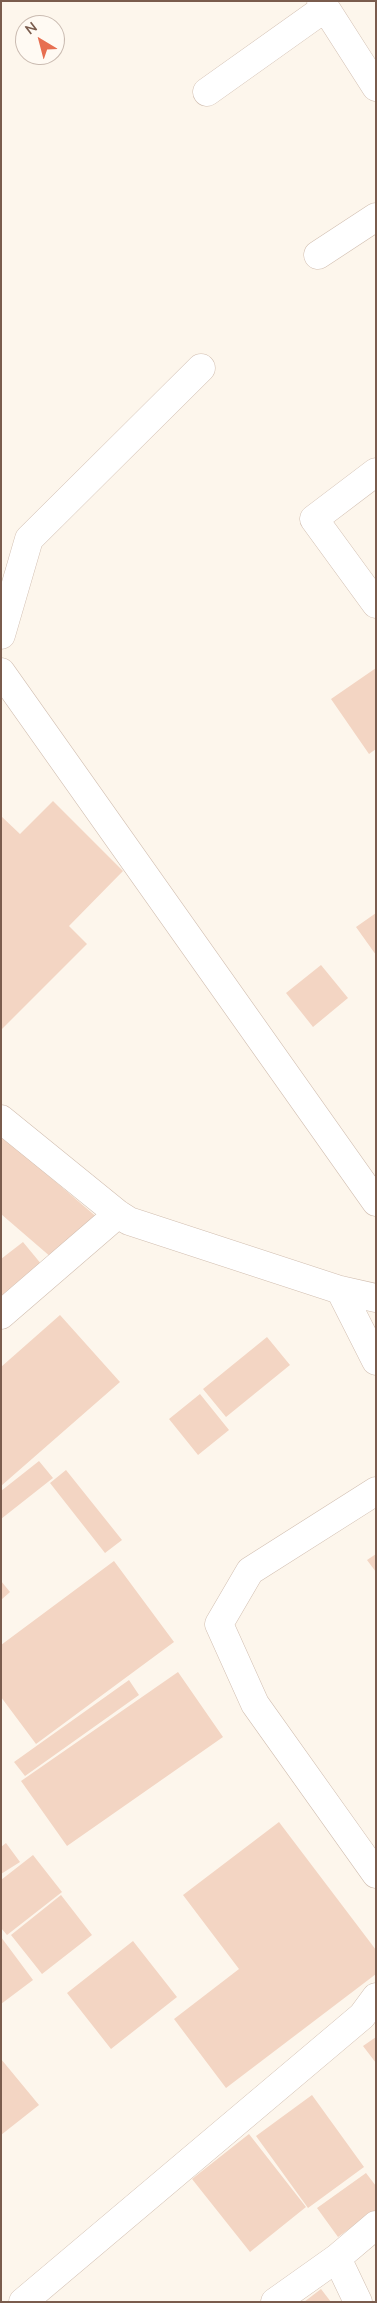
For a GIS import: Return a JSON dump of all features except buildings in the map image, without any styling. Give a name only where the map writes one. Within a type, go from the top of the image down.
[{"type":"street","points":[[207,92],[323,5],[376,87]]},
{"type":"street","points":[[318,255],[376,217]]},
{"type":"street","points":[[1,635],[28,539],[201,368]]},
{"type":"street","points":[[376,472],[314,519],[376,604]]},
{"type":"street","points":[[1,672],[376,1202]]},
{"type":"street","points":[[1,1119],[129,1221],[340,1290],[376,1298]]},
{"type":"street","points":[[1,1315],[118,1214]]},
{"type":"street","points":[[340,1290],[376,1361]]},
{"type":"street","points":[[376,1491],[250,1571],[219,1624],[255,1704],[376,1874]]},
{"type":"street","points":[[23,2302],[362,2016],[376,1997]]},
{"type":"street","points":[[275,2302],[337,2258],[376,2225]]},
{"type":"street","points":[[337,2258],[358,2302]]}]
